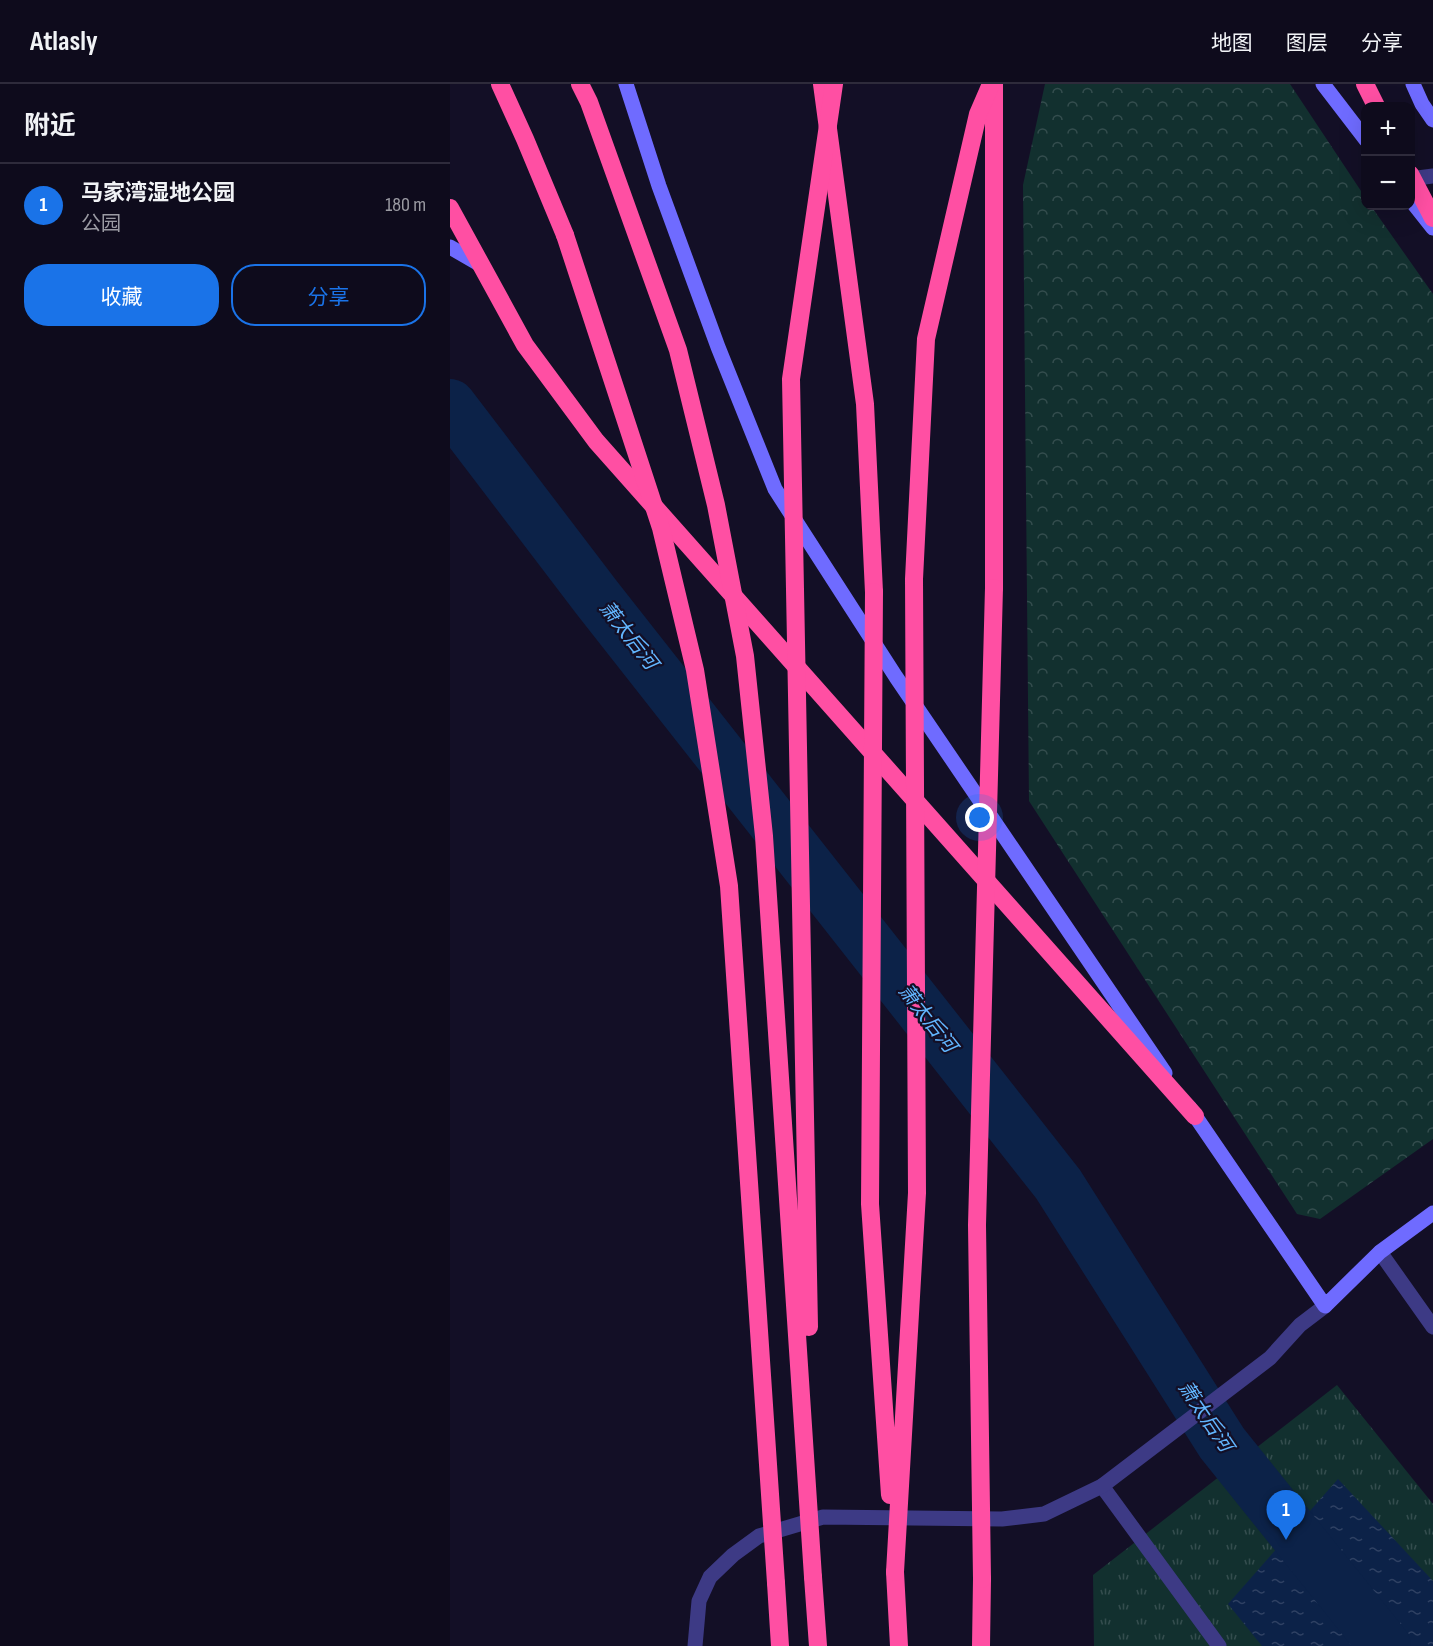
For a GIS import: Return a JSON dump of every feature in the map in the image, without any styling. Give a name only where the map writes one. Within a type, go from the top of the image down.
[{"type":"highway","points":[[500,84],[565,235],[661,528],[697,681],[729,886],[780,1646]]},
{"type":"highway","points":[[580,84],[589,102],[678,350],[716,505],[746,656],[764,848],[818,1646]]},
{"type":"highway","points":[[822,84],[867,427],[874,592],[870,1204],[898,1646]]},
{"type":"highway","points":[[813,1577],[791,379],[834,84]]},
{"type":"highway","points":[[895,1572],[917,1193],[914,579],[926,339],[978,114],[992,84]]},
{"type":"highway","points":[[981,1646],[977,1225],[994,588],[992,84]]},
{"type":"highway","points":[[1365,84],[1374,102]]},
{"type":"highway","points":[[1415,184],[1433,218]]},
{"type":"highway","points":[[450,208],[525,345],[596,441],[1195,1116]]},
{"type":"main road","points":[[626,84],[659,186],[714,336],[775,489],[896,677],[1325,1306],[1380,1252],[1433,1213]]},
{"type":"main road","points":[[1323,84],[1361,135]]},
{"type":"main road","points":[[1413,84],[1422,104],[1433,120]]},
{"type":"main road","points":[[1415,205],[1433,228]]},
{"type":"main road","points":[[450,247],[481,265]]},
{"type":"street","points":[[1415,177],[1433,176]]},
{"type":"street","points":[[1380,1252],[1433,1327]]},
{"type":"street","points":[[695,1646],[699,1601],[710,1576],[759,1536],[823,1517],[1002,1519],[1044,1514],[1102,1486],[1270,1358],[1300,1325],[1325,1306]]},
{"type":"street","points":[[1102,1486],[1219,1646]]},
{"type":"green space","points":[[1045,84],[1290,84],[1361,191],[1361,210],[1374,210],[1433,294],[1433,1139],[1320,1219],[1297,1214],[1029,801],[1023,185]]},
{"type":"green space","points":[[1337,1385],[1433,1504],[1433,1646],[1094,1646],[1093,1575]]},
{"type":"water","points":[[1338,1479],[1433,1581],[1433,1646],[1262,1646],[1228,1604]]},
{"type":"waterway","name":"萧太后河","points":[[450,405],[597,598],[1058,1184],[1222,1443],[1385,1646]]},
{"type":"place","name":"马家湾湿地公园","points":[[1286,1540]]}]
